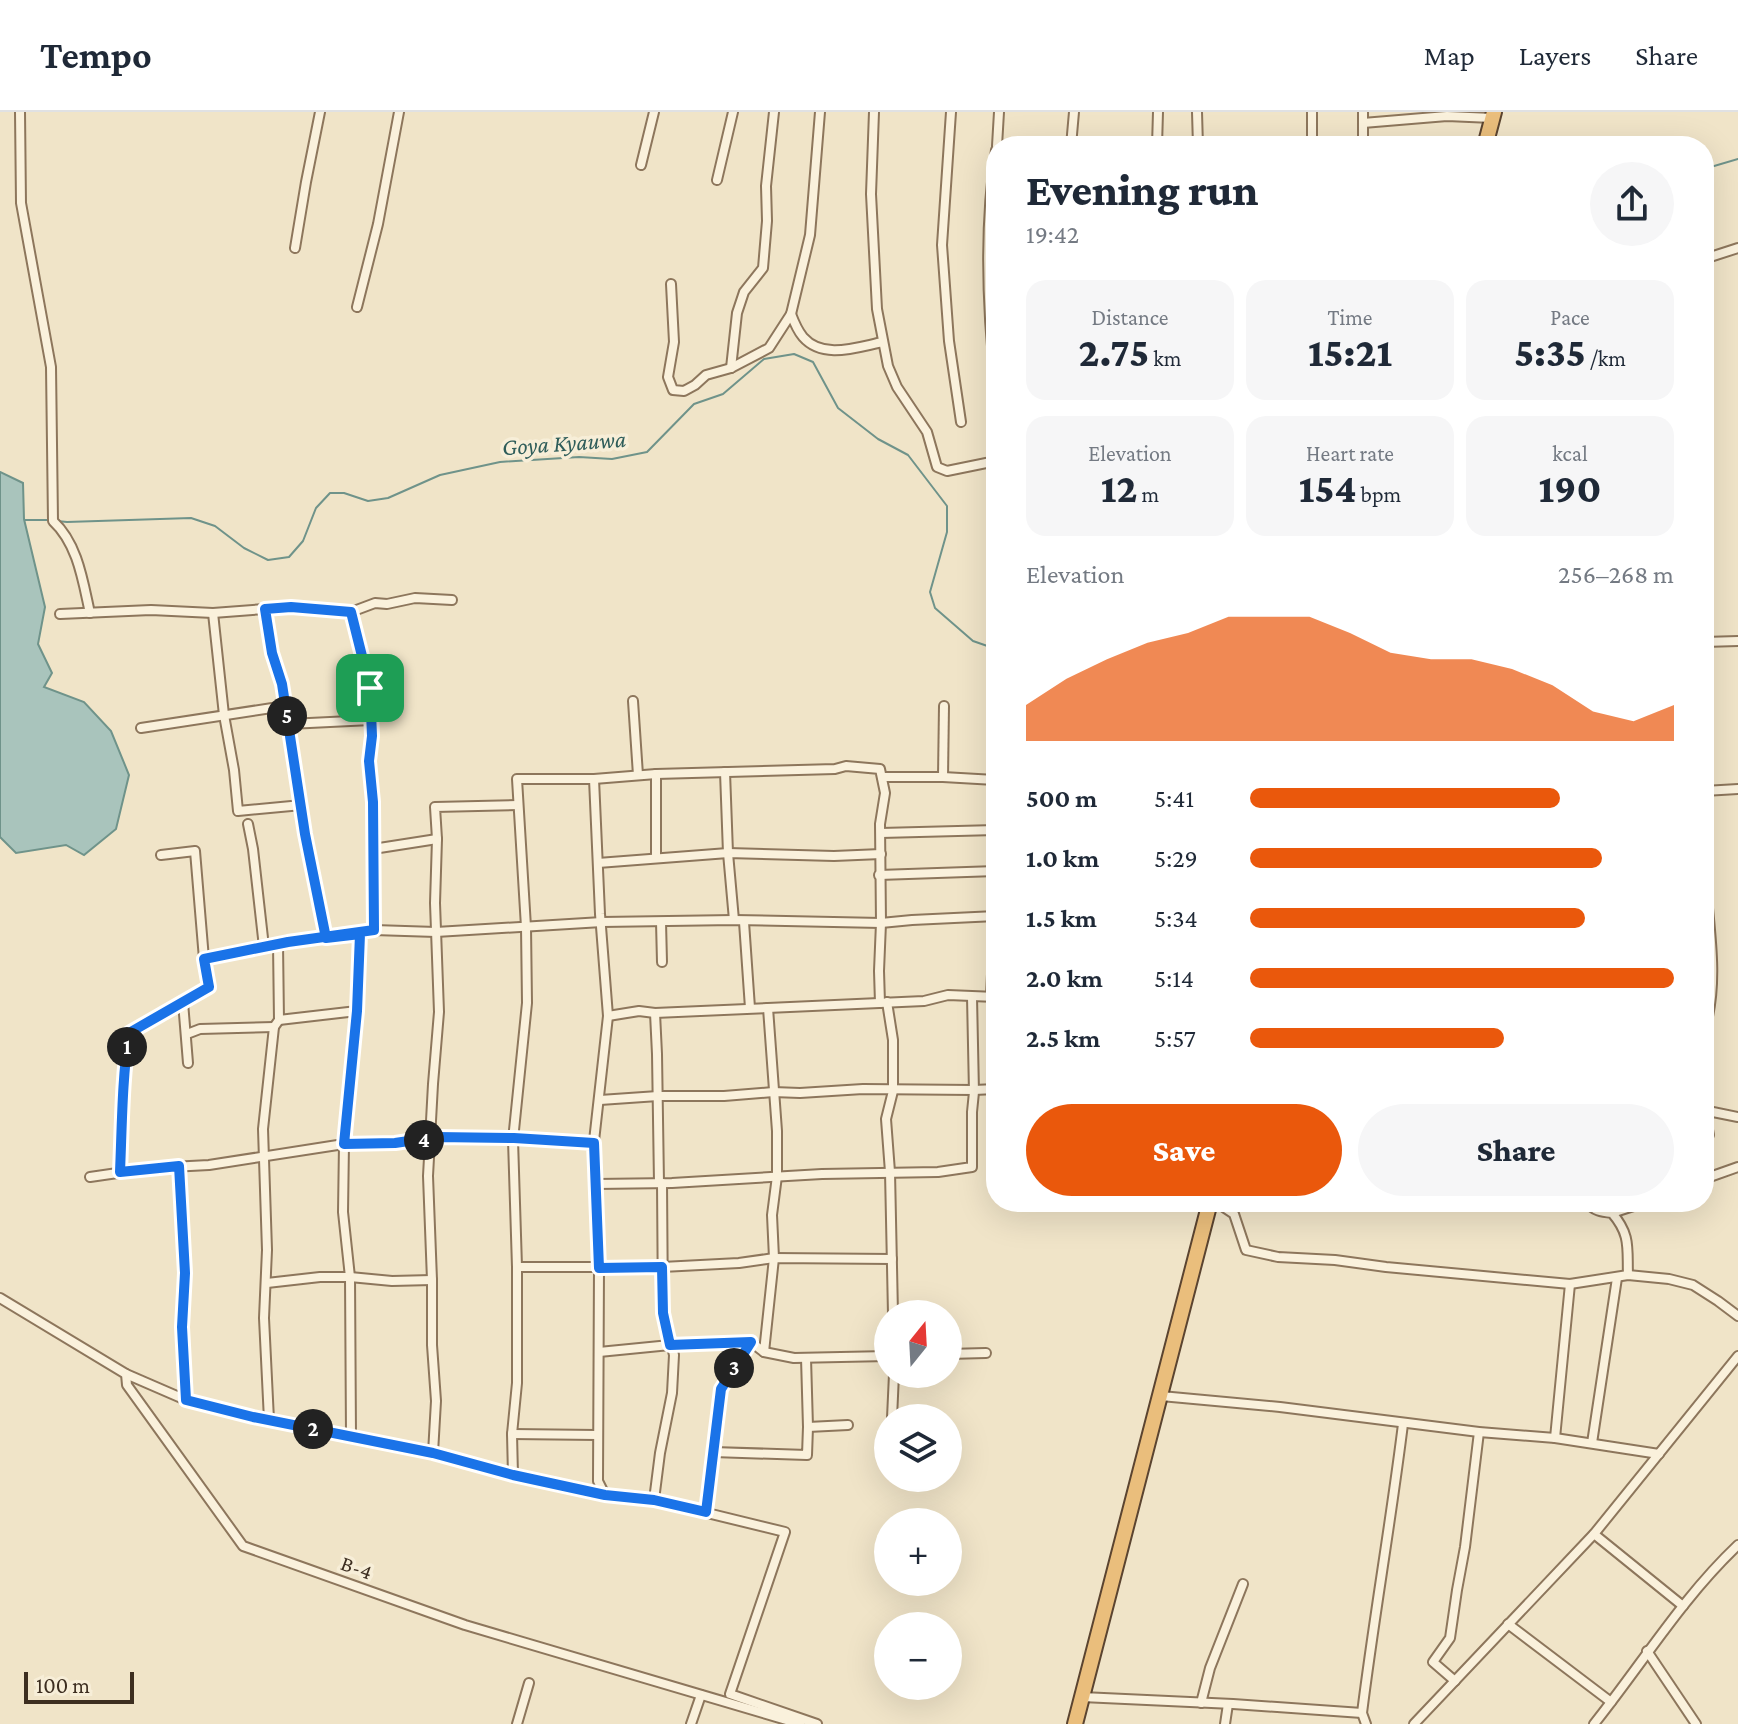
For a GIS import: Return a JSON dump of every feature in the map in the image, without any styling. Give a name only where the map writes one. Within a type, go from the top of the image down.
[{"type":"highway","points":[[1488,136],[1493,115]]},
{"type":"highway","points":[[1075,1724],[1210,1212]]},
{"type":"street","points":[[20,112],[21,203],[51,367],[53,521],[62,529],[73,550],[90,613]]},
{"type":"street","points":[[295,248],[320,112]]},
{"type":"street","points":[[357,307],[378,224],[399,112]]},
{"type":"street","points":[[641,165],[654,112]]},
{"type":"street","points":[[717,180],[733,112]]},
{"type":"street","points":[[731,368],[737,313],[744,292],[763,268],[766,186],[774,112]]},
{"type":"street","points":[[671,284],[674,342],[668,377],[673,390],[684,391],[706,375],[731,368],[769,348],[791,314],[810,235],[820,112]]},
{"type":"street","points":[[874,112],[871,194],[877,309],[888,366],[897,387],[927,432],[937,467],[947,471],[986,463]]},
{"type":"street","points":[[951,112],[942,245],[949,341],[961,422]]},
{"type":"street","points":[[997,136],[999,112]]},
{"type":"street","points":[[1072,136],[1074,112]]},
{"type":"street","points":[[1157,136],[1158,112]]},
{"type":"street","points":[[1197,112],[1198,136]]},
{"type":"street","points":[[1312,112],[1312,136]]},
{"type":"street","points":[[1363,112],[1363,136]]},
{"type":"street","points":[[1363,123],[1493,115]]},
{"type":"street","points":[[1714,256],[1738,248]]},
{"type":"street","points":[[791,314],[802,337],[817,348],[838,351],[883,342]]},
{"type":"street","points":[[60,614],[151,610],[213,613],[291,607],[351,612],[375,603],[387,604],[415,598],[452,600]]},
{"type":"street","points":[[265,609],[272,653],[282,684],[305,834],[326,938]]},
{"type":"street","points":[[351,612],[370,688],[374,930]]},
{"type":"street","points":[[213,613],[238,811],[302,805]]},
{"type":"street","points":[[1714,642],[1738,641]]},
{"type":"street","points":[[633,701],[638,775]]},
{"type":"street","points":[[141,728],[285,706]]},
{"type":"street","points":[[943,777],[944,706]]},
{"type":"street","points":[[289,724],[371,720]]},
{"type":"street","points":[[513,1475],[512,1434],[517,1383],[514,1138],[527,1003],[517,779],[594,779],[656,774],[835,769],[846,766],[880,769],[885,793],[879,875],[879,971],[893,1040],[893,1091],[886,1119],[893,1300]]},
{"type":"street","points":[[725,772],[728,853],[750,1008]]},
{"type":"street","points":[[656,774],[656,857]]},
{"type":"street","points":[[882,777],[986,779]]},
{"type":"street","points":[[594,779],[608,1016],[594,1143],[599,1268],[598,1481],[605,1495]]},
{"type":"street","points":[[1714,790],[1738,789]]},
{"type":"street","points":[[433,1453],[436,1401],[428,1176],[439,1012],[435,807],[518,805]]},
{"type":"street","points":[[248,824],[264,947]]},
{"type":"street","points":[[881,833],[986,830]]},
{"type":"street","points":[[373,849],[437,839]]},
{"type":"street","points":[[120,1172],[123,1072],[129,1033],[209,987],[195,851],[161,855]]},
{"type":"street","points":[[598,863],[728,853],[881,854]]},
{"type":"street","points":[[879,875],[986,871]]},
{"type":"street","points":[[326,938],[374,930],[436,932],[602,922],[881,923],[986,917]]},
{"type":"street","points":[[661,922],[662,962]]},
{"type":"street","points":[[204,959],[278,944],[360,934],[357,1011],[344,1144],[343,1212],[350,1277],[351,1436]]},
{"type":"street","points":[[269,1420],[264,1318],[267,1283],[263,1129],[277,1023],[278,944]]},
{"type":"street","points":[[608,1016],[639,1011],[655,1013],[924,1001],[948,995],[986,996]]},
{"type":"street","points":[[596,1184],[938,1172],[972,1167],[972,997]]},
{"type":"street","points":[[183,1002],[188,1063]]},
{"type":"street","points":[[764,1352],[774,1258],[772,1215],[777,1176],[777,1131],[768,1008]]},
{"type":"street","points":[[187,1034],[200,1029],[277,1023],[357,1011]]},
{"type":"street","points":[[654,1500],[672,1393],[674,1355],[663,1313],[655,1013]]},
{"type":"street","points":[[600,1100],[863,1089],[986,1089]]},
{"type":"street","points":[[1714,1112],[1738,1117]]},
{"type":"street","points":[[90,1177],[209,1165],[344,1144],[395,1143],[436,1137],[594,1143]]},
{"type":"street","points":[[179,1166],[185,1273],[182,1327],[186,1400]]},
{"type":"street","points":[[1714,1175],[1738,1167]]},
{"type":"street","points":[[1230,1212],[1234,1214],[1246,1250],[1570,1284],[1628,1275],[1669,1279],[1693,1285],[1738,1316]]},
{"type":"street","points":[[1601,1212],[1612,1213],[1626,1234],[1628,1275]]},
{"type":"street","points":[[517,1267],[662,1267],[774,1258],[892,1259]]},
{"type":"street","points":[[267,1283],[320,1277],[432,1280]]},
{"type":"street","points":[[1592,1443],[1617,1278]]},
{"type":"street","points":[[1555,1438],[1570,1284]]},
{"type":"street","points":[[0,1298],[126,1374],[186,1400],[433,1453],[605,1495],[654,1500],[785,1532],[730,1694],[817,1724]]},
{"type":"street","points":[[599,1352],[751,1342],[764,1352],[794,1358],[874,1356]]},
{"type":"street","points":[[706,1512],[721,1389],[751,1342]]},
{"type":"street","points":[[962,1354],[986,1353]]},
{"type":"street","points":[[1414,1724],[1594,1534],[1738,1356]]},
{"type":"street","points":[[713,1452],[807,1455],[806,1358]]},
{"type":"street","name":"B-4","points":[[126,1374],[127,1385],[243,1546],[465,1625],[701,1695],[774,1720],[800,1724]]},
{"type":"street","points":[[1161,1396],[1555,1438],[1659,1454]]},
{"type":"street","points":[[1366,1724],[1362,1713],[1403,1424]]},
{"type":"street","points":[[808,1427],[848,1425]]},
{"type":"street","points":[[1455,1681],[1433,1662],[1450,1638],[1479,1432]]},
{"type":"street","points":[[512,1434],[597,1435]]},
{"type":"street","points":[[1594,1534],[1683,1606]]},
{"type":"street","points":[[1594,1724],[1683,1606],[1713,1569],[1738,1545]]},
{"type":"street","points":[[1201,1703],[1210,1668],[1243,1584]]},
{"type":"street","points":[[1508,1624],[1611,1702]]},
{"type":"street","points":[[1647,1651],[1696,1724]]},
{"type":"street","points":[[517,1724],[529,1683]]},
{"type":"street","points":[[691,1724],[701,1695]]},
{"type":"street","points":[[1082,1697],[1362,1713]]},
{"type":"street","points":[[1225,1724],[1228,1704]]},
{"type":"water","points":[[0,472],[23,483],[24,519],[45,607],[38,644],[52,673],[44,687],[84,702],[111,731],[129,775],[116,829],[84,855],[66,845],[16,853],[0,837]]},
{"type":"waterway","name":"Goya Kyauwa","points":[[1714,166],[1738,159]]},
{"type":"waterway","name":"Goya Kyauwa","points":[[57,521],[191,518],[215,526],[244,548],[268,560],[289,557],[303,541],[316,508],[330,493],[344,493],[368,501],[388,498],[440,475],[500,462],[579,457],[612,459],[647,452],[694,404],[723,394],[764,359],[794,354],[813,362],[838,408],[878,439],[908,455],[947,506],[947,532],[930,592],[935,608],[973,641],[986,646]]},
{"type":"waterway","name":"Goya Kyauwa","points":[[25,520],[50,520]]},
{"type":"route","points":[[370,688],[351,612],[291,607],[265,609],[272,653],[282,684],[305,834],[326,938],[360,934],[357,1011],[344,1144],[395,1143],[436,1137],[594,1143],[599,1268],[662,1267],[663,1313],[670,1345],[751,1342],[721,1389],[706,1512],[654,1500],[605,1495],[433,1453],[253,1417],[186,1400],[182,1327],[185,1273],[179,1166],[120,1172],[123,1072],[129,1033],[209,987],[204,959],[288,942],[326,938],[374,930],[370,688]]}]
